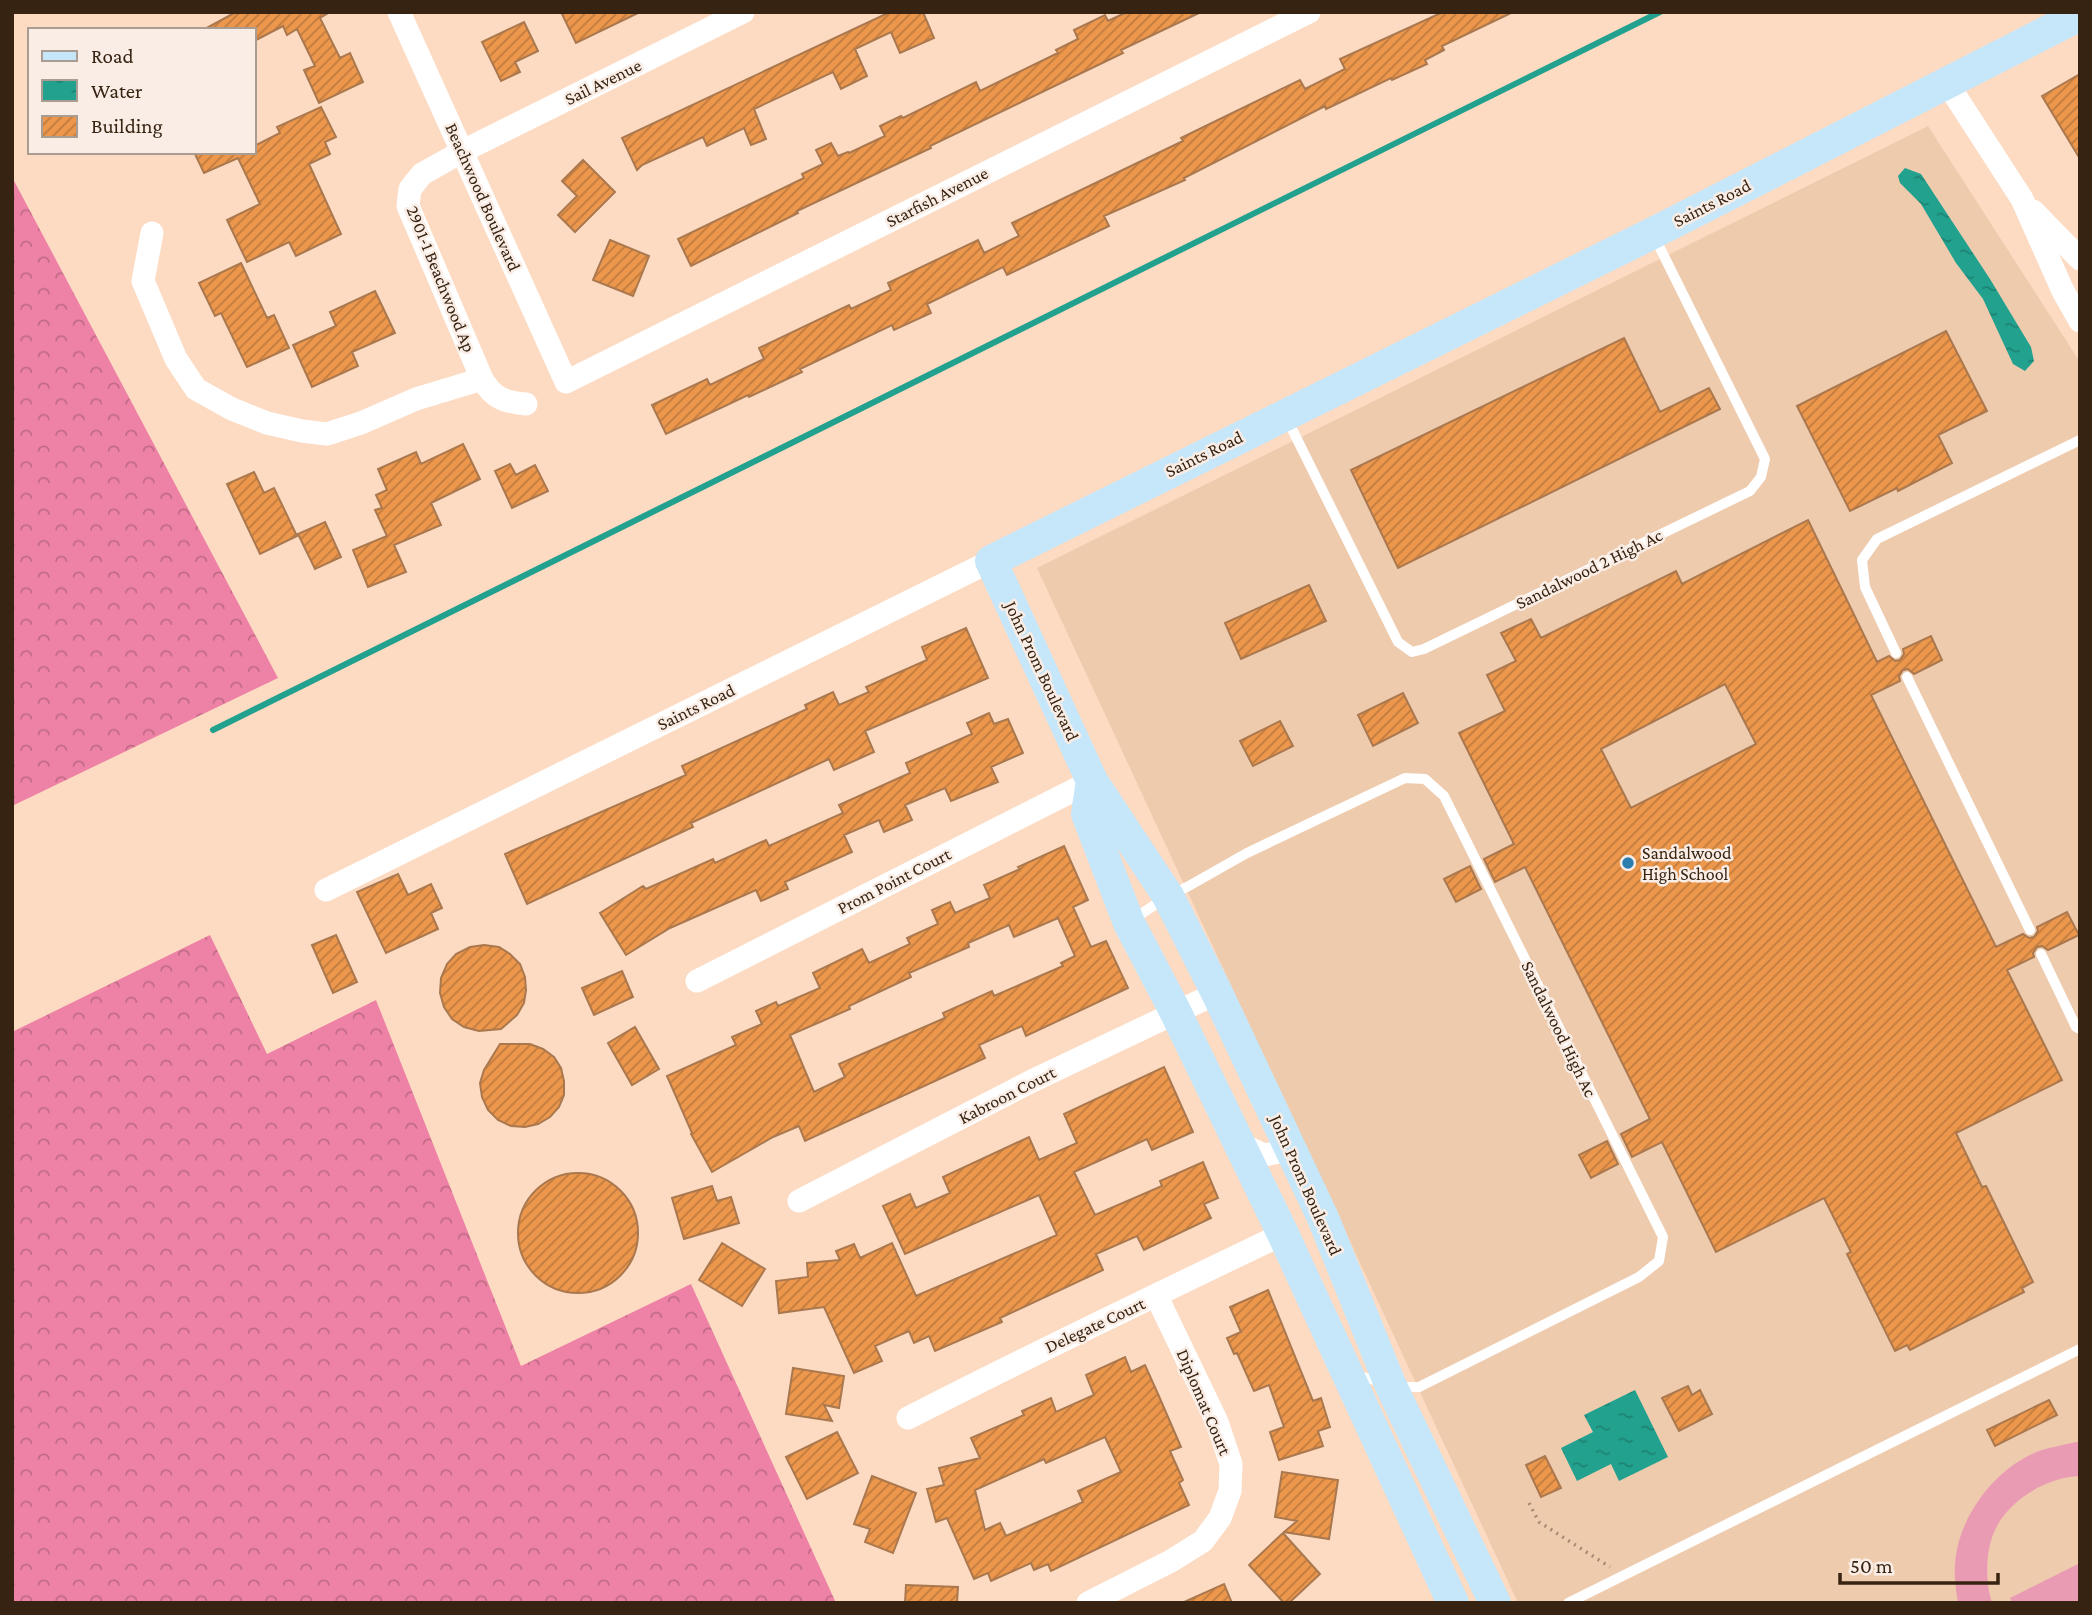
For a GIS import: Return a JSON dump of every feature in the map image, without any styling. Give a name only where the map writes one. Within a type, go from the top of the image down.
[{"type":"street","name":"Beachwood Boulevard","points":[[398,12],[566,382]]},
{"type":"street","name":"Sail Avenue","points":[[463,151],[743,12]]},
{"type":"street","name":"Starfish Avenue","points":[[566,382],[1309,12]]},
{"type":"street","name":"Saints Road","points":[[326,890],[1653,233],[2080,15]]},
{"type":"street","points":[[1947,83],[2022,199],[2063,291],[2080,321]]},
{"type":"street","name":"2901-1 Beachwood Ap","points":[[463,151],[422,174],[410,188],[408,206],[482,379],[491,394],[512,403],[526,404]]},
{"type":"street","points":[[2022,199],[2080,259]]},
{"type":"street","points":[[152,233],[143,281],[176,359],[196,389],[232,409],[267,423],[327,434],[361,424],[416,399],[482,379]]},
{"type":"street","name":"John Prom Boulevard","points":[[991,561],[1092,781],[1168,896],[1217,993],[1323,1218],[1390,1384],[1494,1603]]},
{"type":"street","points":[[1092,781],[1087,814],[1129,923],[1283,1234],[1453,1603]]},
{"type":"street","name":"Prom Point Court","points":[[697,981],[1092,781]]},
{"type":"street","name":"Kabroon Court","points":[[799,1201],[1032,1081],[1217,993]]},
{"type":"street","points":[[1238,1143],[1264,1155],[1291,1150]]},
{"type":"street","name":"Delegate Court","points":[[908,1418],[1023,1359],[1157,1297],[1283,1234]]},
{"type":"street","name":"Diplomat Court","points":[[1088,1603],[1171,1561],[1203,1541],[1220,1518],[1230,1491],[1231,1464],[1217,1422],[1157,1297]]},
{"type":"lane","name":"Sandalwood 2 High Ac","points":[[1285,414],[1398,642],[1412,652],[1424,649],[1750,491],[1761,477],[1765,459],[1653,233]]},
{"type":"lane","points":[[1896,653],[1865,587],[1863,560],[1877,539],[2080,440]]},
{"type":"lane","points":[[1907,677],[2030,930]]},
{"type":"lane","name":"Sandalwood High Ac","points":[[1129,923],[1168,896],[1247,853],[1405,778],[1425,779],[1444,796],[1663,1237],[1659,1261],[1639,1277],[1419,1387],[1401,1387],[1359,1376],[1339,1355]]},
{"type":"lane","points":[[2040,954],[2076,1027],[2080,1029]]},
{"type":"lane","points":[[1568,1603],[2080,1349]]},
{"type":"path","points":[[1529,1503],[1539,1522],[1624,1576]]},
{"type":"shaded area","name":"Sandalwood High School","points":[[1928,126],[2080,362],[2080,1603],[1518,1603],[1037,568]]},
{"type":"shaded area","points":[[2080,1442],[2080,1476],[2055,1480],[2031,1492],[2002,1517],[1996,1528],[1987,1565],[1992,1603],[1958,1603],[1955,1564],[1958,1546],[1971,1512],[1982,1496],[2008,1469],[2023,1459],[2039,1451]]},
{"type":"shaded area","points":[[2080,1563],[2080,1603],[2012,1603],[2010,1598]]},
{"type":"green space","points":[[12,177],[278,678],[12,806]]},
{"type":"green space","points":[[210,935],[267,1054],[376,1000],[521,1366],[691,1284],[836,1603],[12,1603],[12,1032]]},
{"type":"water","points":[[1905,168],[1921,174],[2031,347],[2034,361],[2025,371],[2013,364],[1983,299],[1956,263],[1921,204],[1900,183],[1898,176]]},
{"type":"water","points":[[1635,1390],[1668,1457],[1619,1481],[1611,1464],[1577,1481],[1561,1448],[1593,1432],[1584,1415]]},
{"type":"building","points":[[236,12],[330,12],[320,18],[340,58],[350,53],[363,82],[319,103],[304,70],[315,66],[297,29],[287,35],[283,26],[256,40],[256,28],[207,28]]},
{"type":"building","points":[[561,12],[640,12],[576,43]]},
{"type":"building","points":[[890,12],[923,12],[934,38],[900,53],[891,32],[855,49],[867,76],[841,89],[833,72],[754,109],[766,139],[751,145],[744,128],[707,146],[703,137],[642,165],[637,170],[622,138]]},
{"type":"building","points":[[1127,12],[1201,12],[691,266],[678,239],[804,178],[802,174],[823,164],[816,150],[831,143],[838,156],[849,153],[885,136],[880,126],[901,116],[903,118],[976,82],[980,91],[1058,53],[1056,50],[1078,39],[1074,30],[1105,15],[1108,21]]},
{"type":"building","points":[[1443,12],[1513,12],[1442,46],[1444,50],[1425,60],[1427,64],[1326,109],[1325,106],[1184,178],[1185,180],[1104,216],[1109,226],[1007,275],[1003,267],[927,304],[931,313],[894,330],[892,325],[800,369],[802,372],[666,434],[652,405],[707,379],[710,385],[764,359],[759,348],[849,305],[851,309],[891,290],[888,283],[978,240],[984,253],[1019,236],[1012,223],[1183,141],[1181,138],[1300,80],[1305,89],[1345,69],[1340,59]]},
{"type":"building","points":[[524,22],[538,51],[515,62],[520,72],[501,81],[482,42]]},
{"type":"building","points":[[2080,74],[2080,159],[2042,96]]},
{"type":"building","points":[[321,107],[336,137],[325,142],[330,154],[309,164],[341,234],[296,256],[289,242],[247,262],[227,220],[260,204],[238,158],[204,173],[195,154],[256,154],[256,145],[280,133],[277,127]]},
{"type":"building","points":[[583,160],[615,192],[575,232],[558,215],[577,196],[562,181]]},
{"type":"building","points":[[610,240],[649,256],[633,296],[593,280]]},
{"type":"building","points":[[241,263],[267,318],[274,315],[289,348],[247,367],[221,313],[215,316],[199,283]]},
{"type":"building","points":[[375,291],[395,333],[352,352],[358,366],[312,387],[293,345],[336,326],[330,312]]},
{"type":"building","points":[[1946,331],[1987,411],[1938,435],[1952,463],[1898,491],[1897,488],[1850,511],[1797,406]]},
{"type":"building","points":[[1624,338],[1660,412],[1709,388],[1720,409],[1398,568],[1351,470]]},
{"type":"building","points":[[463,444],[480,479],[431,503],[441,525],[394,545],[406,572],[368,587],[353,550],[387,536],[375,510],[382,508],[376,495],[387,490],[378,469],[416,452],[421,464]]},
{"type":"building","points":[[510,464],[516,475],[535,465],[548,491],[512,508],[495,471]]},
{"type":"building","points":[[254,472],[264,493],[274,488],[297,536],[260,554],[227,484]]},
{"type":"building","points":[[1808,520],[1877,662],[1889,656],[1895,661],[1900,660],[1904,654],[1903,649],[1931,636],[1942,660],[1914,674],[1908,669],[1903,670],[1899,676],[1900,681],[1871,695],[1996,947],[2023,934],[2029,938],[2034,937],[2038,931],[2037,927],[2067,912],[2079,935],[2048,950],[2042,946],[2037,947],[2033,953],[2034,957],[2007,970],[2062,1080],[1956,1133],[1982,1187],[1986,1186],[2033,1282],[2022,1288],[2024,1292],[1910,1350],[1907,1345],[1895,1351],[1847,1254],[1851,1252],[1824,1198],[1716,1252],[1662,1142],[1632,1157],[1621,1134],[1650,1119],[1525,867],[1495,882],[1484,859],[1514,844],[1459,733],[1505,711],[1487,675],[1516,661],[1501,633],[1531,619],[1541,638],[1676,571],[1682,584]],"holes":[[[1725,684],[1756,744],[1631,808],[1601,749]]]},
{"type":"building","points":[[325,522],[341,557],[315,569],[298,534]]},
{"type":"building","points":[[1309,585],[1326,621],[1241,659],[1225,623]]},
{"type":"building","points":[[966,628],[988,678],[865,731],[874,752],[834,770],[829,759],[691,823],[693,827],[527,904],[505,854],[686,775],[682,766],[807,709],[805,705],[833,692],[839,705],[869,692],[866,687],[927,660],[922,647]]},
{"type":"building","points":[[1403,693],[1418,723],[1373,746],[1358,715]]},
{"type":"building","points":[[989,713],[994,724],[1008,719],[1023,753],[991,767],[998,782],[951,801],[945,788],[905,805],[912,820],[884,832],[879,820],[844,835],[852,852],[785,882],[788,889],[761,901],[756,890],[670,928],[626,955],[600,913],[643,886],[646,889],[713,859],[715,863],[766,840],[769,846],[843,813],[839,805],[910,773],[906,763],[972,734],[967,723]]},
{"type":"building","points":[[1280,721],[1293,746],[1253,766],[1240,741]]},
{"type":"building","points":[[1064,846],[1088,900],[1073,907],[1091,947],[1106,941],[1128,988],[1026,1036],[1022,1026],[979,1045],[985,1058],[805,1141],[799,1126],[773,1137],[712,1172],[691,1134],[667,1076],[736,1045],[732,1037],[762,1024],[756,1011],[776,1002],[778,1006],[820,988],[813,973],[862,949],[869,963],[910,944],[907,938],[938,924],[932,910],[950,902],[955,913],[990,898],[984,885],[1020,869],[1018,867]],"holes":[[[1058,918],[1075,956],[1061,963],[1063,966],[994,996],[992,991],[943,1013],[945,1018],[839,1064],[845,1077],[814,1092],[790,1035],[850,1009],[849,1006],[911,977],[909,973],[969,947],[968,943],[1009,925],[1014,937]]]},
{"type":"building","points":[[1470,866],[1481,889],[1456,902],[1444,879]]},
{"type":"building","points":[[398,874],[408,895],[431,884],[442,908],[431,913],[438,929],[386,953],[357,892]]},
{"type":"building","points":[[336,935],[357,982],[333,993],[312,945]]},
{"type":"building","points":[[470,947],[499,947],[520,964],[526,990],[524,1003],[517,1015],[501,1029],[479,1031],[464,1027],[452,1019],[444,1007],[440,993],[441,978],[447,964],[456,954]]},
{"type":"building","points":[[622,971],[633,997],[594,1015],[582,988]]},
{"type":"building","points":[[635,1027],[659,1069],[632,1085],[608,1043]]},
{"type":"building","points":[[500,1044],[530,1044],[543,1049],[554,1057],[561,1068],[564,1095],[559,1107],[550,1117],[538,1124],[511,1126],[498,1120],[488,1110],[480,1083],[484,1070]]},
{"type":"building","points":[[1164,1067],[1193,1132],[1152,1150],[1147,1139],[1074,1172],[1095,1215],[1162,1186],[1160,1181],[1203,1162],[1218,1198],[1204,1204],[1211,1218],[1144,1250],[1137,1236],[1096,1254],[1103,1270],[1000,1318],[1002,1322],[935,1351],[929,1336],[914,1343],[909,1331],[875,1346],[882,1361],[854,1373],[824,1307],[779,1313],[776,1281],[808,1277],[807,1263],[840,1260],[836,1251],[854,1244],[860,1258],[892,1243],[916,1296],[1057,1235],[1039,1195],[905,1254],[883,1206],[910,1194],[916,1208],[950,1193],[943,1177],[1029,1137],[1039,1160],[1077,1143],[1064,1114]]},
{"type":"building","points":[[1607,1141],[1618,1164],[1591,1178],[1579,1155]]},
{"type":"building","points":[[578,1173],[601,1177],[621,1190],[634,1210],[638,1233],[634,1256],[621,1276],[601,1289],[578,1293],[555,1289],[535,1276],[522,1256],[518,1233],[522,1210],[535,1190],[555,1177]]},
{"type":"building","points":[[712,1186],[717,1201],[731,1197],[739,1223],[684,1239],[672,1198]]},
{"type":"building","points":[[722,1243],[765,1269],[742,1306],[699,1280]]},
{"type":"building","points":[[1268,1290],[1313,1401],[1321,1398],[1330,1427],[1318,1431],[1323,1446],[1279,1460],[1270,1432],[1284,1427],[1269,1385],[1254,1391],[1237,1353],[1234,1354],[1227,1338],[1241,1332],[1230,1307]]},
{"type":"building","points":[[1125,1357],[1131,1372],[1145,1365],[1181,1447],[1170,1451],[1183,1480],[1179,1483],[1189,1505],[1051,1571],[1048,1564],[1034,1570],[1031,1563],[991,1581],[988,1573],[974,1579],[947,1518],[936,1522],[927,1489],[944,1485],[939,1468],[980,1458],[971,1438],[1024,1415],[1022,1411],[1051,1398],[1056,1412],[1094,1395],[1086,1375]],"holes":[[[1105,1437],[1121,1472],[1078,1491],[1083,1502],[1006,1536],[1000,1523],[985,1530],[975,1490],[1044,1459],[1046,1463]]]},
{"type":"building","points":[[793,1368],[844,1376],[839,1408],[824,1405],[832,1421],[786,1414]]},
{"type":"building","points":[[1688,1386],[1692,1395],[1700,1390],[1712,1414],[1679,1431],[1662,1398]]},
{"type":"building","points":[[2049,1400],[2057,1415],[1995,1446],[1987,1430]]},
{"type":"building","points":[[837,1432],[858,1473],[807,1499],[786,1457]]},
{"type":"building","points":[[1545,1456],[1561,1488],[1541,1497],[1526,1465]]},
{"type":"building","points":[[1282,1472],[1338,1480],[1329,1539],[1284,1532],[1297,1521],[1275,1517]]},
{"type":"building","points":[[872,1476],[916,1493],[893,1553],[865,1542],[870,1529],[854,1524]]},
{"type":"building","points":[[1283,1533],[1320,1574],[1289,1603],[1284,1603],[1249,1565]]},
{"type":"building","points":[[1224,1584],[1232,1603],[1182,1603]]},
{"type":"building","points":[[906,1585],[958,1587],[957,1603],[905,1603]]},
{"type":"waterway","points":[[213,730],[1660,12]]},
{"type":"place","name":"Sandalwood High School","points":[[1628,863]]}]
